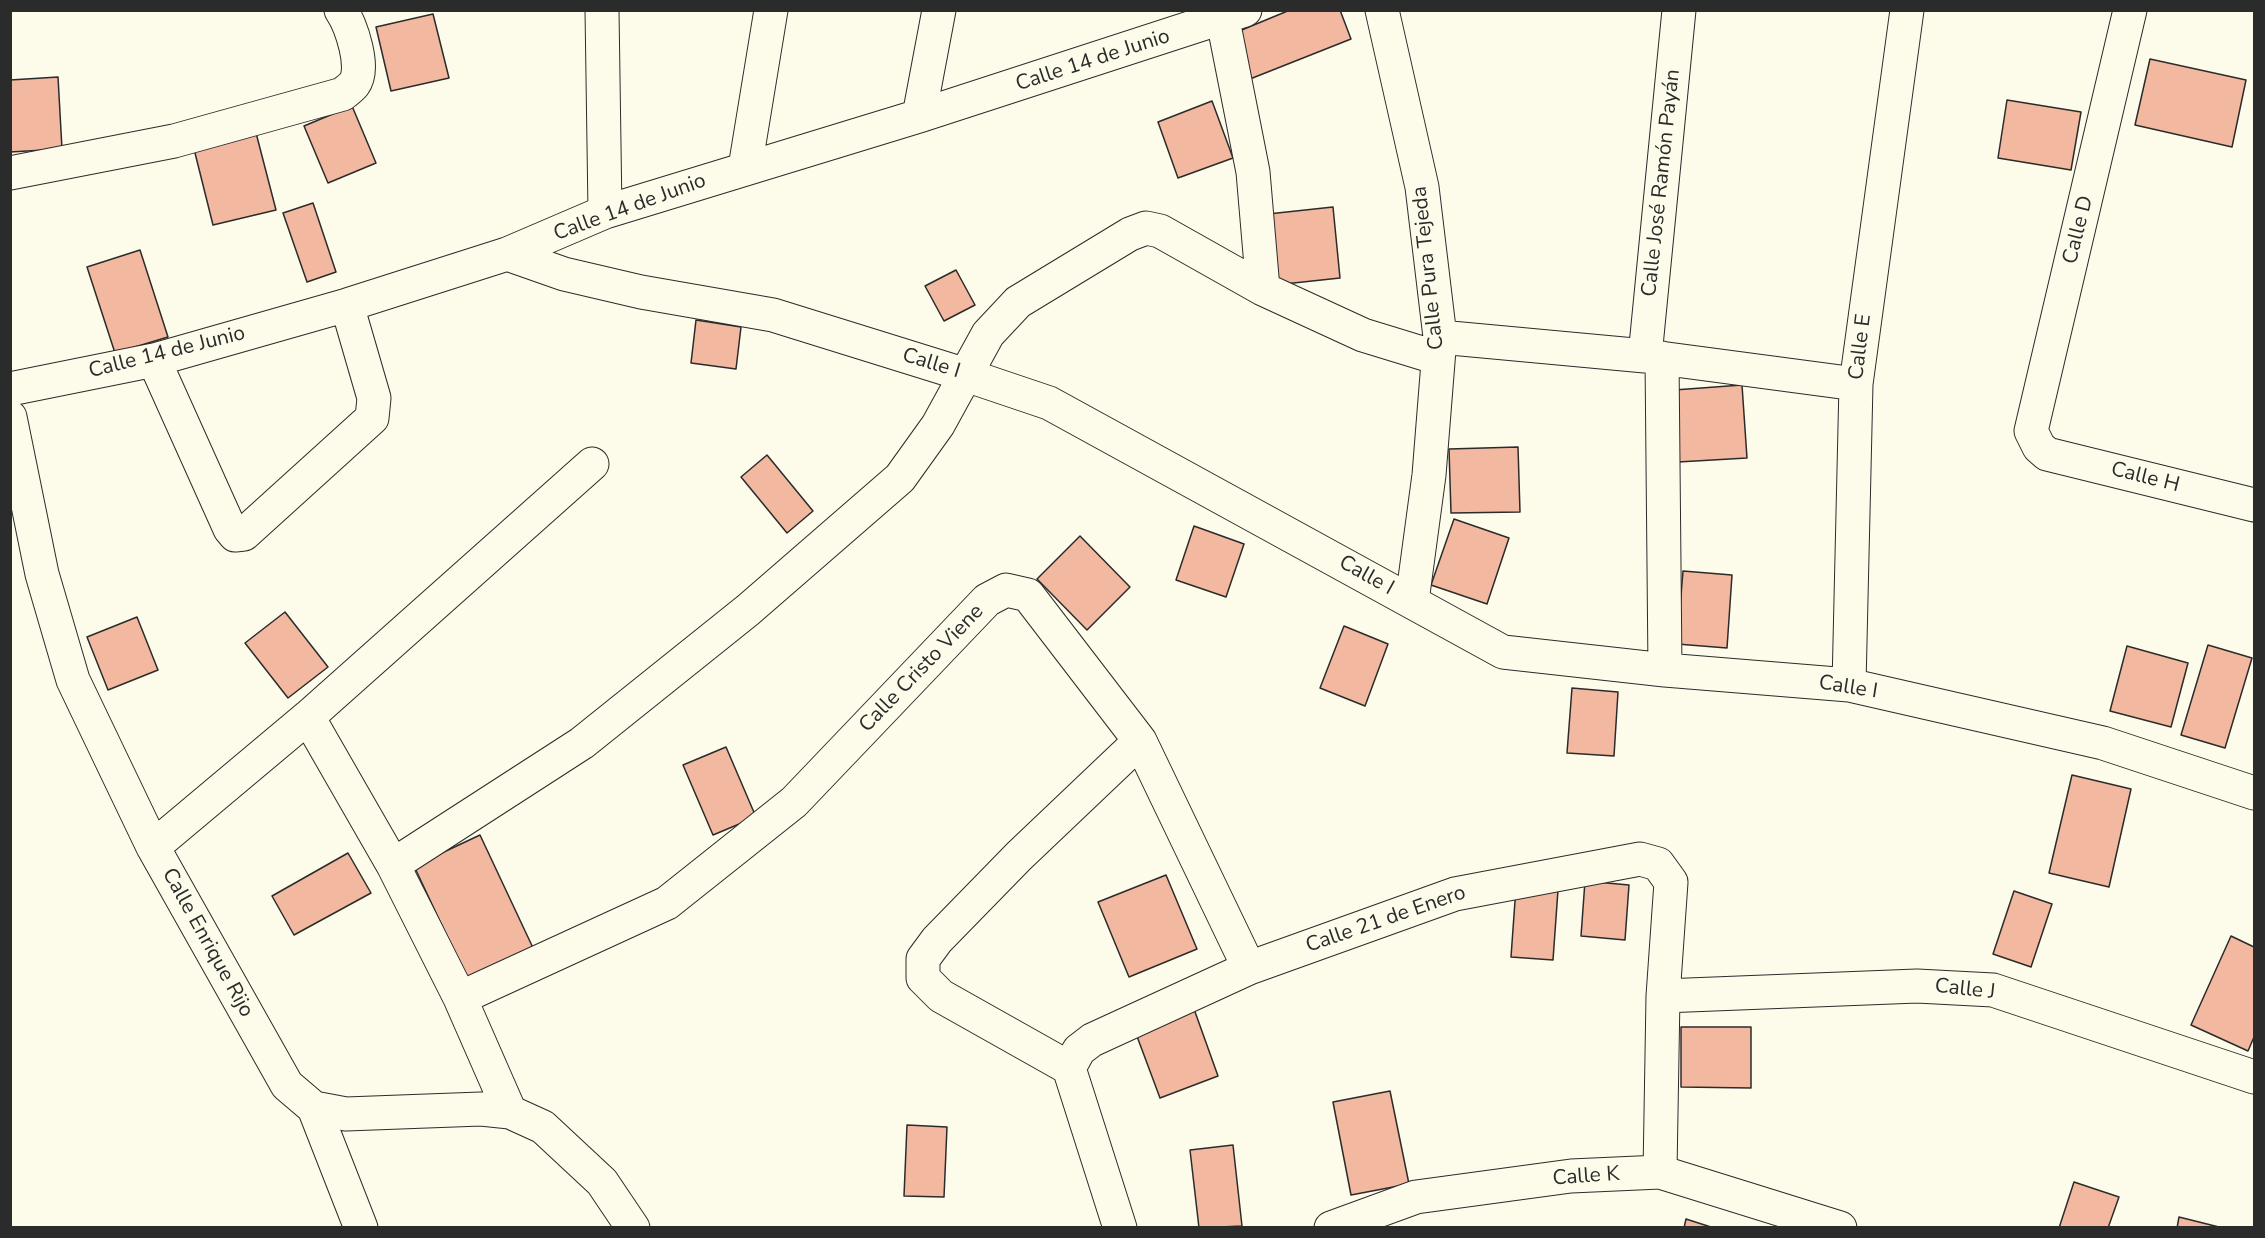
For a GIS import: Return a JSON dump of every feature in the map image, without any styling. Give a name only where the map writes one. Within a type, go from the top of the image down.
[{"type":"street","points":[[10,173],[174,141],[343,94],[355,83],[359,68],[354,40],[340,10]]},
{"type":"street","points":[[602,10],[605,212]]},
{"type":"street","points":[[745,168],[771,10]]},
{"type":"street","points":[[920,116],[939,10]]},
{"type":"street","name":"Calle Pura Tejeda","points":[[1382,10],[1422,187],[1439,347],[1429,475],[1412,601]]},
{"type":"street","name":"Calle José Ramón Payán","points":[[1665,670],[1653,357],[1679,10]]},
{"type":"street","name":"Calle E","points":[[1849,685],[1856,384],[1907,10]]},
{"type":"street","name":"Calle D","points":[[2039,447],[2031,431],[2130,10]]},
{"type":"street","points":[[1230,13],[1253,172],[1263,289]]},
{"type":"street","name":"Calle 14 de Junio","points":[[10,389],[154,360],[347,305],[507,254],[605,212],[920,116],[1230,13]]},
{"type":"street","points":[[393,865],[582,743],[748,610],[900,478],[938,425],[988,334],[1018,302],[1131,234],[1146,228],[1160,231],[1263,289],[1363,335],[1439,347],[1653,357],[1856,384]]},
{"type":"street","name":"Calle I","points":[[507,254],[564,274],[641,292],[773,315],[1049,403],[1503,652],[1665,670],[1849,685],[2103,743],[2254,793]]},
{"type":"street","points":[[154,360],[230,529],[236,535],[244,534],[372,418],[375,398],[347,305]]},
{"type":"street","name":"Calle Enrique Rijo","points":[[10,417],[42,574],[73,680],[153,847],[287,1085],[314,1108],[346,1114],[481,1110],[510,1112],[543,1127],[602,1182],[633,1227]]},
{"type":"street","name":"Calle H","points":[[2039,447],[2047,454],[2254,505]]},
{"type":"street","points":[[153,847],[308,717],[592,464]]},
{"type":"street","name":"Calle Cristo Viene","points":[[460,998],[667,903],[794,802],[987,600],[1006,590],[1028,595],[1140,741],[1250,968]]},
{"type":"street","points":[[308,717],[393,865],[460,998],[510,1112]]},
{"type":"street","points":[[1120,1227],[1069,1068],[941,996],[923,978],[923,959],[937,940],[1019,856],[1140,741]]},
{"type":"street","name":"Calle 21 de Enero","points":[[1069,1068],[1079,1050],[1092,1040],[1250,968],[1455,894],[1611,863],[1640,860],[1658,864],[1671,882],[1663,996],[1660,1172]]},
{"type":"street","name":"Calle J","points":[[1663,996],[1917,986],[1993,990],[2254,1077]]},
{"type":"street","points":[[314,1108],[361,1227]]},
{"type":"street","name":"Calle K","points":[[1331,1227],[1416,1197],[1572,1176],[1660,1172],[1840,1227]]},
{"type":"building","points":[[1290,10],[1340,10],[1351,39],[1250,79],[1232,34]]},
{"type":"building","points":[[433,14],[449,78],[391,91],[376,27]]},
{"type":"building","points":[[2150,59],[2246,80],[2232,147],[2135,125]]},
{"type":"building","points":[[58,77],[62,149],[10,152],[10,80]]},
{"type":"building","points":[[2007,100],[2081,112],[2071,170],[1998,158]]},
{"type":"building","points":[[1212,101],[1233,158],[1178,178],[1158,122]]},
{"type":"building","points":[[352,106],[376,163],[328,183],[304,126]]},
{"type":"building","points":[[255,129],[276,210],[213,225],[193,145]]},
{"type":"building","points":[[313,203],[336,272],[307,282],[283,213]]},
{"type":"building","points":[[1333,207],[1340,278],[1275,285],[1268,214]]},
{"type":"building","points":[[140,250],[168,337],[115,353],[87,267]]},
{"type":"building","points":[[956,270],[975,305],[944,321],[925,286]]},
{"type":"building","points":[[696,320],[741,327],[736,369],[691,363]]},
{"type":"building","points":[[1742,385],[1747,458],[1678,462],[1674,390]]},
{"type":"building","points":[[1518,447],[1520,512],[1451,513],[1449,449]]},
{"type":"building","points":[[767,455],[813,511],[787,533],[741,477]]},
{"type":"building","points":[[1454,519],[1509,538],[1487,604],[1431,585]]},
{"type":"building","points":[[1194,526],[1244,544],[1226,597],[1176,580]]},
{"type":"building","points":[[1080,536],[1130,587],[1087,630],[1037,579]]},
{"type":"building","points":[[1683,571],[1732,575],[1727,648],[1677,644]]},
{"type":"building","points":[[285,612],[328,667],[288,698],[245,643]]},
{"type":"building","points":[[137,617],[158,670],[108,690],[87,637]]},
{"type":"building","points":[[1344,626],[1388,644],[1365,706],[1320,688]]},
{"type":"building","points":[[2208,645],[2252,658],[2225,748],[2181,735]]},
{"type":"building","points":[[2127,646],[2188,663],[2171,727],[2110,711]]},
{"type":"building","points":[[1572,688],[1618,692],[1614,756],[1567,753]]},
{"type":"building","points":[[726,747],[756,817],[713,835],[683,765]]},
{"type":"building","points":[[2072,775],[2131,789],[2109,887],[2049,873]]},
{"type":"building","points":[[480,835],[534,950],[468,981],[414,866]]},
{"type":"building","points":[[348,853],[371,893],[294,935],[272,896]]},
{"type":"building","points":[[1166,875],[1197,949],[1129,977],[1098,902]]},
{"type":"building","points":[[1585,881],[1629,885],[1625,940],[1581,936]]},
{"type":"building","points":[[1516,887],[1558,890],[1553,960],[1511,957]]},
{"type":"building","points":[[2014,891],[2052,904],[2031,967],[1993,954]]},
{"type":"building","points":[[2231,936],[2254,947],[2254,1037],[2248,1051],[2191,1025]]},
{"type":"building","points":[[1194,1009],[1218,1076],[1160,1098],[1135,1031]]},
{"type":"building","points":[[1681,1027],[1751,1027],[1751,1088],[1681,1087]]},
{"type":"building","points":[[1390,1091],[1409,1184],[1351,1195],[1333,1102]]},
{"type":"building","points":[[907,1125],[947,1127],[944,1197],[904,1196]]},
{"type":"building","points":[[1233,1145],[1242,1226],[1199,1228],[1190,1150]]},
{"type":"building","points":[[2074,1182],[2119,1197],[2108,1228],[2059,1228]]},
{"type":"building","points":[[2179,1217],[2223,1228],[2177,1228]]},
{"type":"building","points":[[1686,1219],[1714,1228],[1684,1228]]}]
